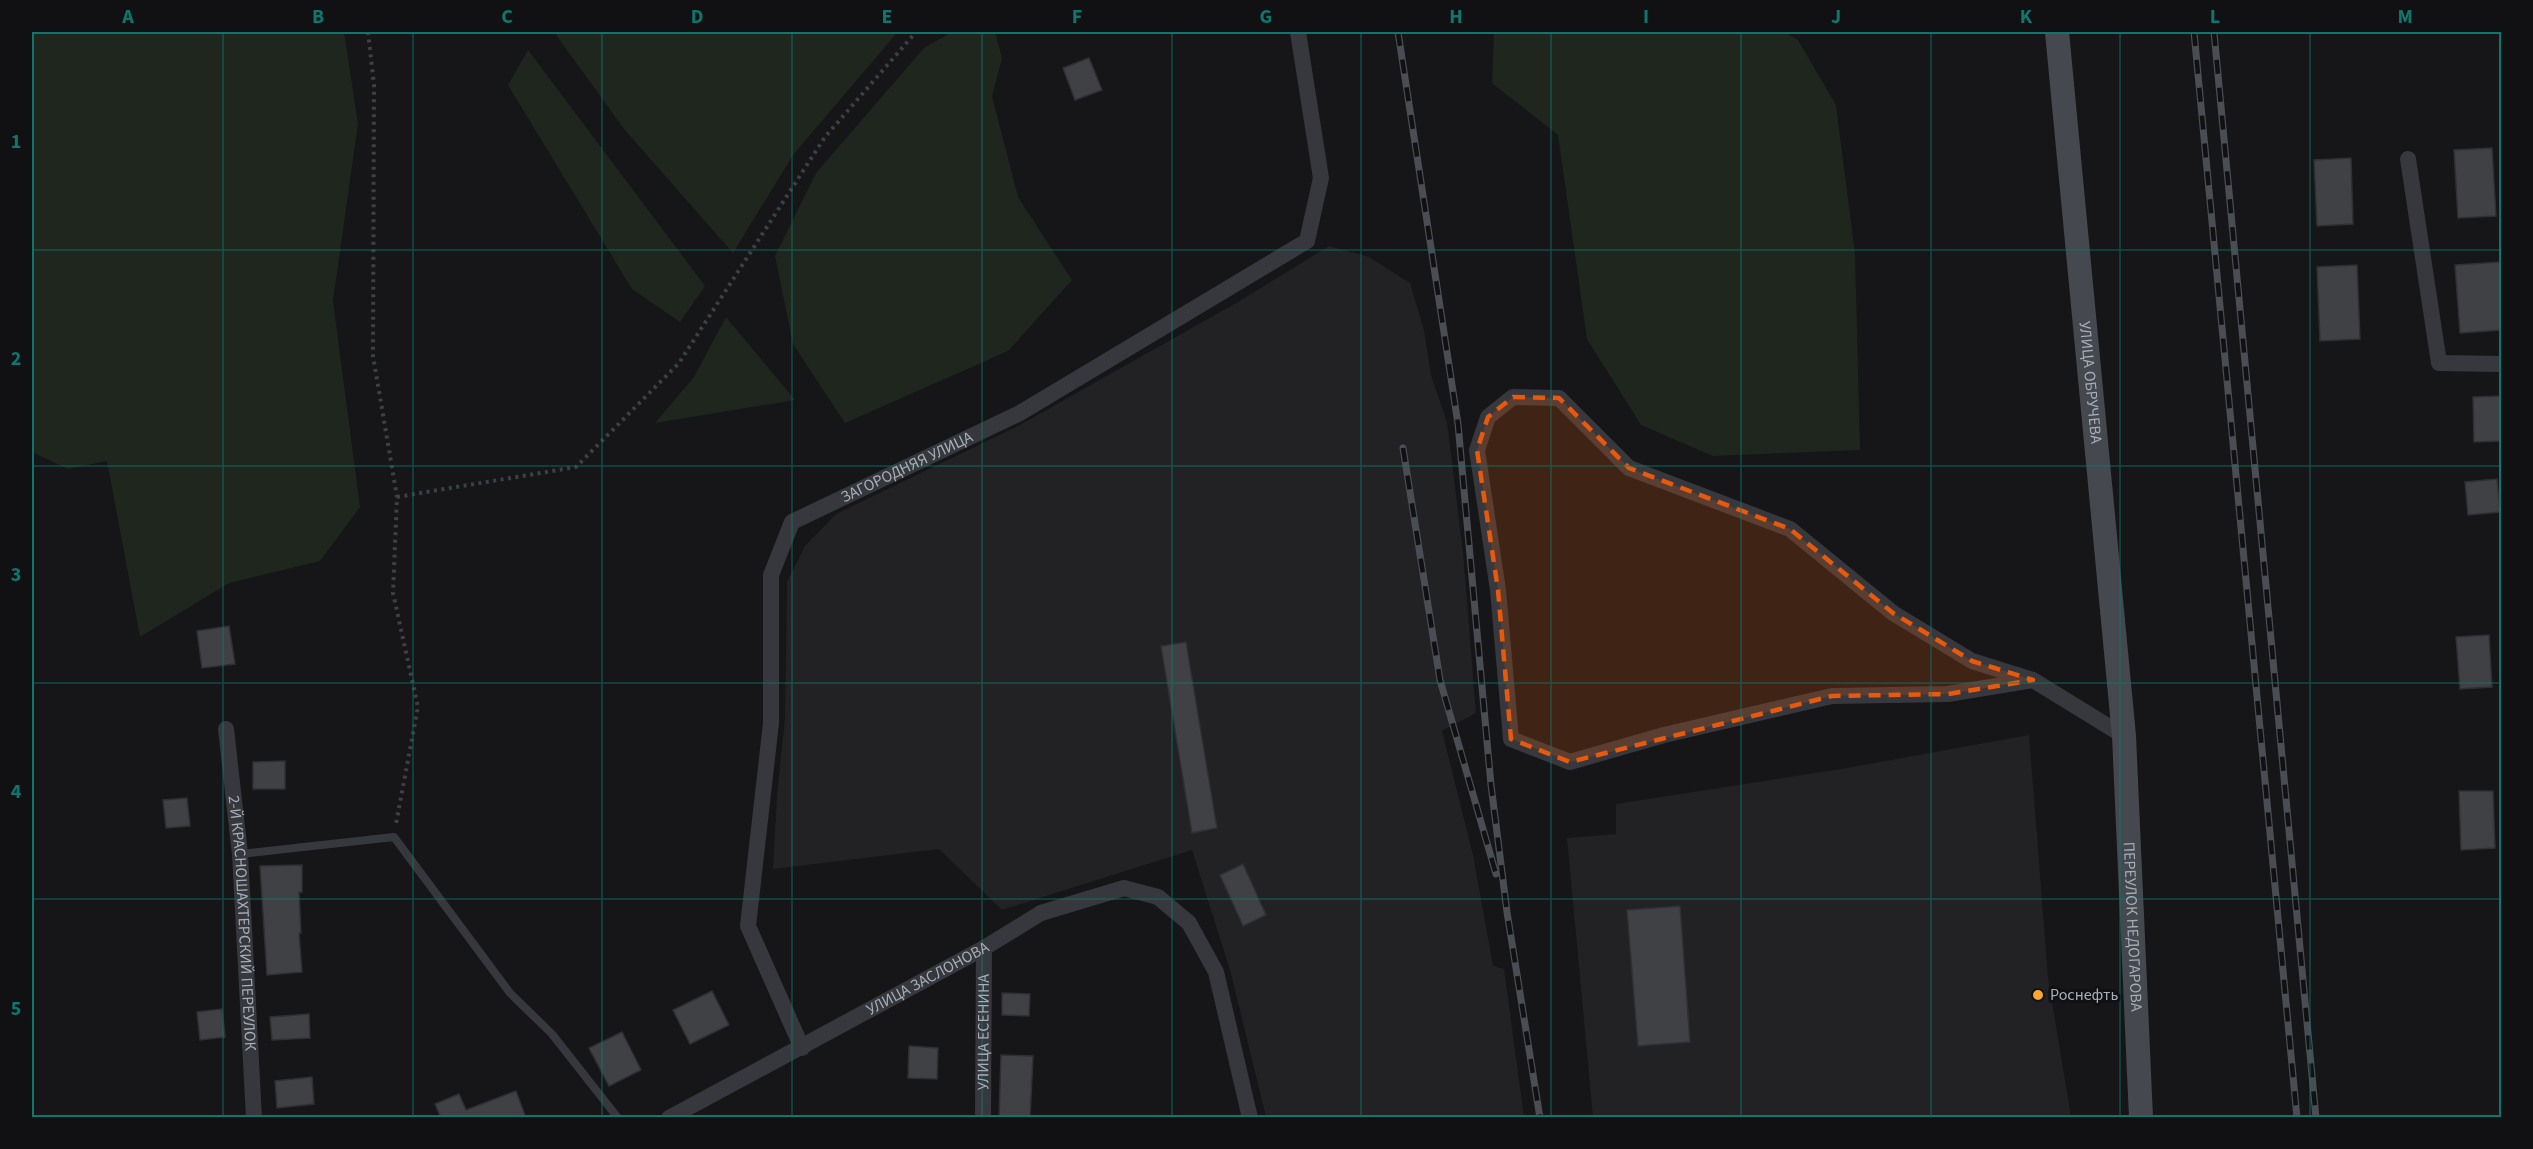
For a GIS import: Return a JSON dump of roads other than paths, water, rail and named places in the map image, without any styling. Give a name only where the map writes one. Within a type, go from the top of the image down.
[{"type":"street","name":"ЗАГОРОДНЯЯ УЛИЦА","points":[[802,1048],[748,926],[771,723],[771,575],[792,522],[1020,413],[1307,241],[1321,178],[1298,32]]},
{"type":"street","name":"УЛИЦА ОБРУЧЕВА","points":[[2057,32],[2124,736]]},
{"type":"street","points":[[2408,159],[2439,363],[2502,364]]},
{"type":"street","points":[[2033,680],[1948,694],[1832,696],[1664,735],[1570,762],[1510,739],[1498,591],[1477,450],[1488,417],[1513,397],[1559,398],[1629,468],[1790,529],[1893,613],[1972,661],[2033,680],[2124,736]]},
{"type":"street","name":"2-Й КРАСНОШАХТЕРСКИЙ ПЕРЕУЛОК","points":[[226,729],[240,854],[254,1118]]},
{"type":"street","name":"ПЕРЕУЛОК НЕДОГАРОВА","points":[[2124,736],[2141,1118]]},
{"type":"street","name":"УЛИЦА ЗАСЛОНОВА","points":[[669,1118],[802,1048],[1041,914],[1124,888],[1158,897],[1189,923],[1216,972],[1251,1118]]},
{"type":"street","name":"УЛИЦА ЕСЕНИНА","points":[[983,1118],[984,948]]},
{"type":"lane","points":[[240,854],[394,837],[510,993],[552,1034],[618,1118]]},
{"type":"railway","points":[[1398,32],[1458,424],[1491,785],[1507,912],[1540,1118]]},
{"type":"railway","points":[[2194,32],[2297,1118]]},
{"type":"railway","points":[[2214,32],[2316,1118]]},
{"type":"railway","points":[[1403,448],[1440,680],[1496,874]]},
{"type":"place","name":"Роснефть","points":[[2038,995]]}]
